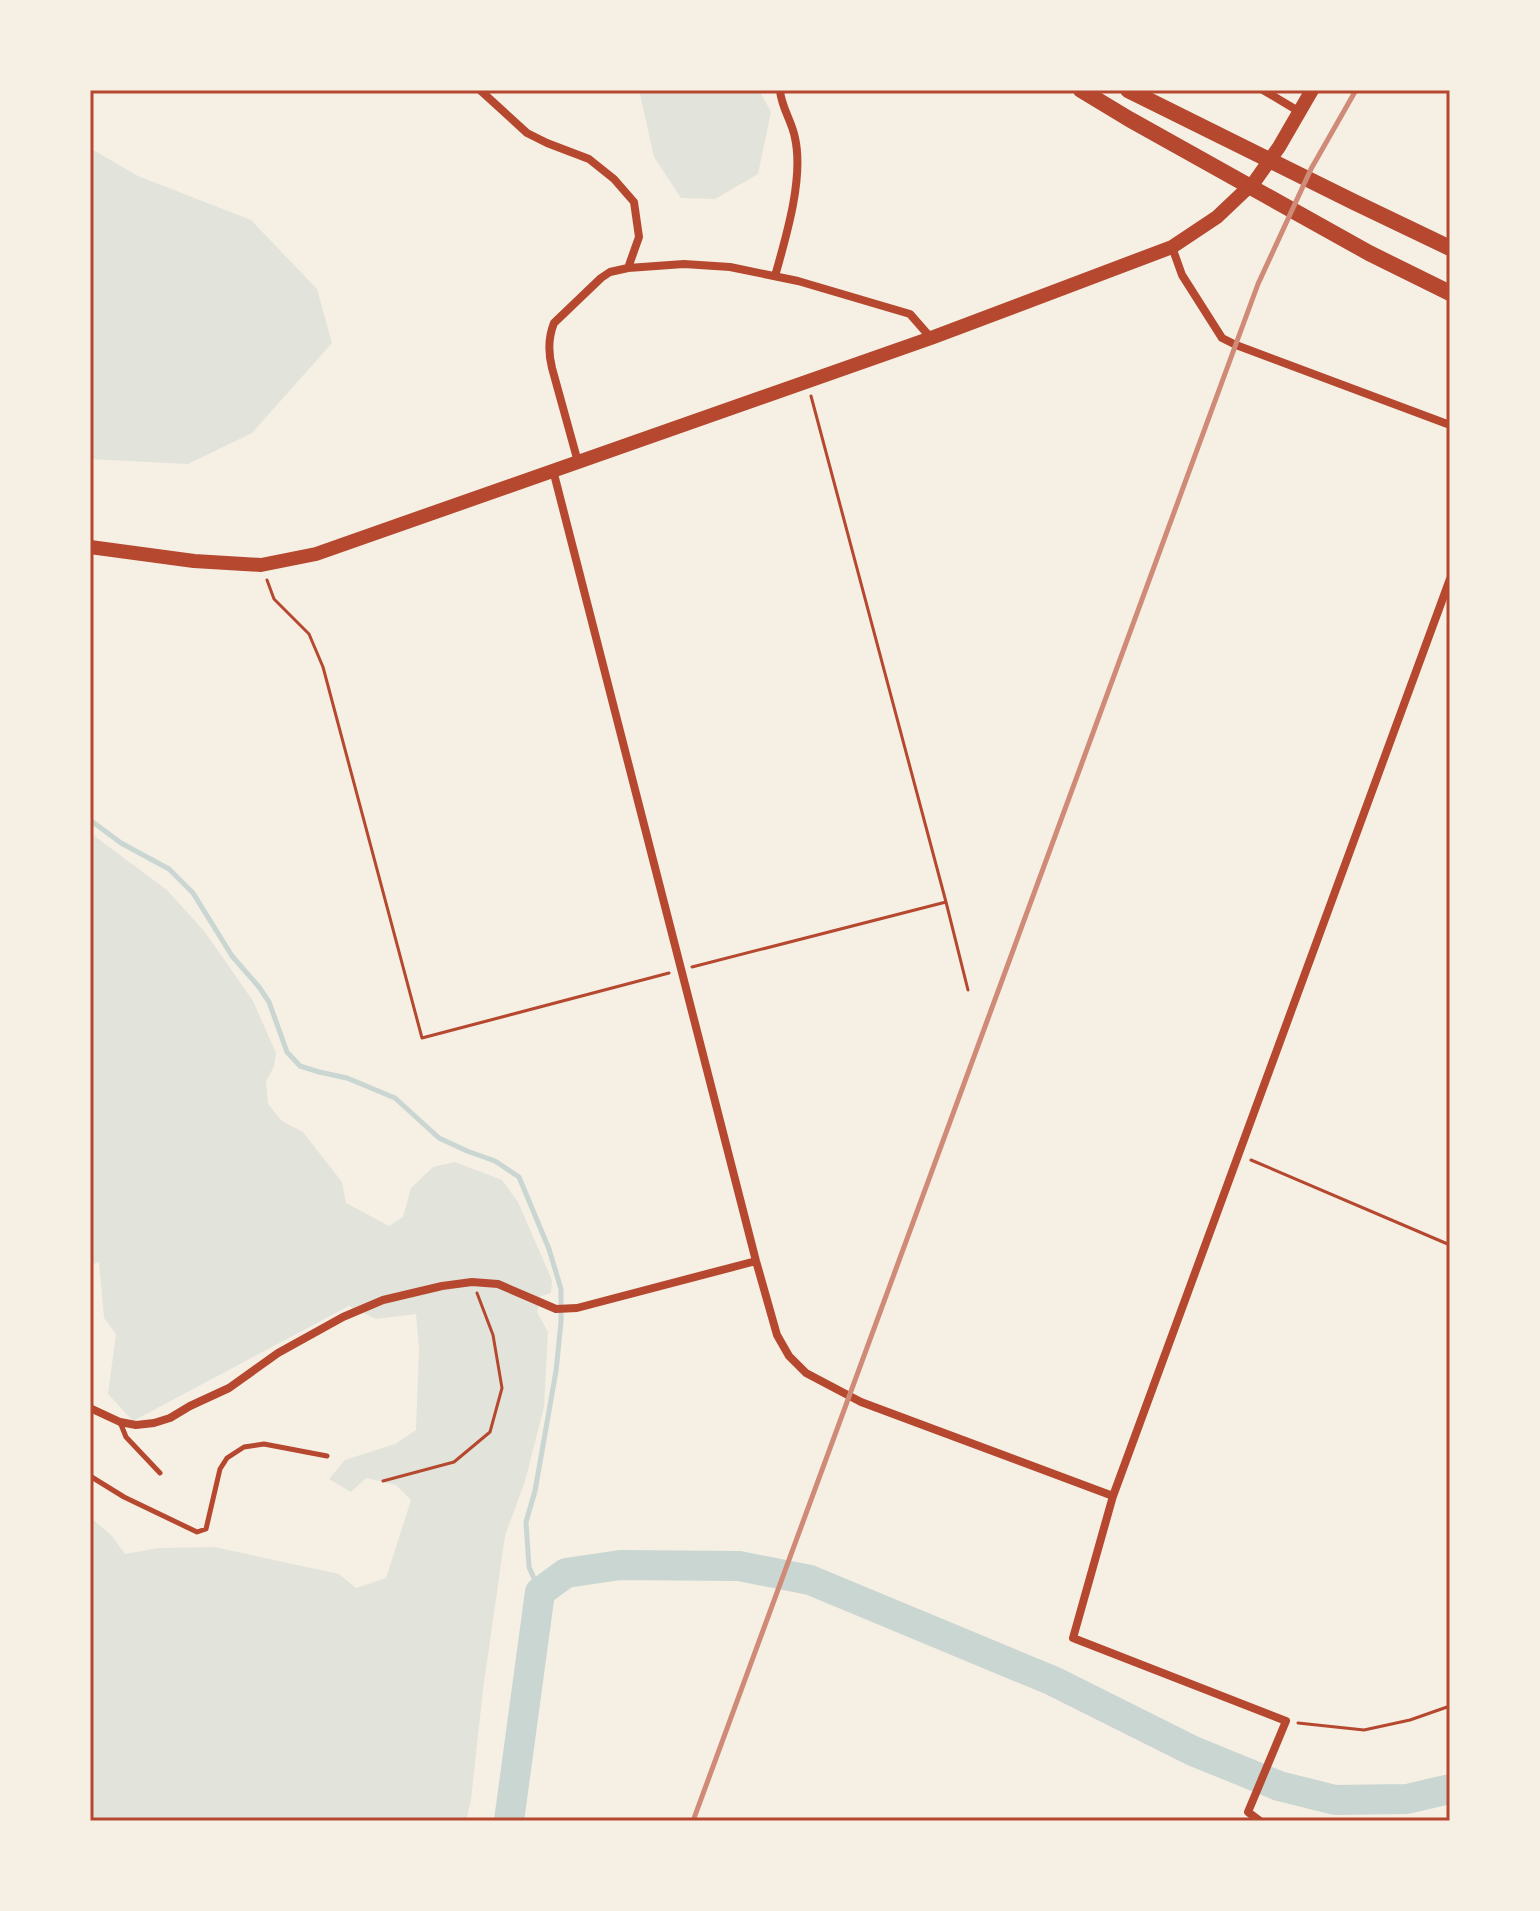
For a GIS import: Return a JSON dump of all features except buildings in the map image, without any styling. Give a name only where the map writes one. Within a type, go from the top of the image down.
[{"type":"highway","points":[[1081,90],[1369,253],[1450,293]]},
{"type":"highway","points":[[1128,90],[1450,248]]},
{"type":"highway","points":[[1419,277],[1450,306]]},
{"type":"main road","points":[[90,547],[194,561],[261,565],[316,554],[931,338],[1172,247],[1217,217],[1255,181],[1312,90]]},
{"type":"street","points":[[480,90],[527,133],[589,159],[614,179],[634,202],[639,237],[628,268]]},
{"type":"street","points":[[775,276],[798,170],[796,141],[780,99],[780,90]]},
{"type":"street","points":[[1263,90],[1300,112]]},
{"type":"street","points":[[1172,247],[1182,275],[1222,338],[1450,425]]},
{"type":"street","points":[[578,462],[552,368],[550,333],[554,323],[610,272],[684,264],[730,267],[775,276],[910,314],[931,338]]},
{"type":"street","points":[[553,470],[777,1335],[789,1356],[806,1373],[861,1402],[1113,1496]]},
{"type":"street","points":[[1260,1821],[1248,1812],[1284,1725],[1073,1638],[1113,1496],[1450,579]]},
{"type":"street","points":[[90,1408],[120,1422],[136,1425],[170,1418],[229,1388],[278,1353],[343,1317],[383,1300],[442,1286],[472,1282],[498,1284],[556,1309],[567,1309],[756,1261]]},
{"type":"lane","points":[[120,1422],[126,1437],[160,1473]]},
{"type":"lane","points":[[90,1476],[124,1497],[197,1532],[206,1529],[220,1469],[227,1458],[244,1447],[264,1444],[327,1456]]},
{"type":"path","points":[[806,381],[968,990]]},
{"type":"path","points":[[261,565],[274,599],[309,634],[323,667],[422,1038],[946,902]]},
{"type":"path","points":[[1239,1155],[1450,1245]]},
{"type":"path","points":[[383,1481],[454,1462],[490,1432],[502,1388],[493,1335],[472,1282]]},
{"type":"path","points":[[1284,1725],[1364,1730],[1410,1720],[1450,1706]]},
{"type":"shaded area","points":[[639,90],[759,90],[771,112],[758,174],[715,199],[681,198],[654,157]]},
{"type":"shaded area","points":[[90,148],[138,176],[251,220],[317,289],[332,343],[252,433],[188,464],[90,459]]},
{"type":"shaded area","points":[[90,831],[167,890],[205,932],[253,1001],[276,1053],[266,1082],[268,1104],[282,1121],[303,1132],[342,1182],[346,1203],[389,1226],[403,1217],[411,1188],[433,1167],[455,1162],[502,1180],[518,1202],[552,1280],[551,1293],[541,1296],[537,1312],[548,1332],[544,1407],[525,1481],[505,1536],[466,1821],[90,1821],[90,1517],[112,1536],[125,1554],[159,1548],[214,1547],[339,1574],[356,1588],[386,1578],[411,1500],[396,1485],[366,1478],[351,1492],[329,1479],[345,1460],[395,1444],[416,1430],[419,1349],[416,1314],[376,1319],[349,1306],[133,1421],[108,1394],[116,1334],[104,1318],[99,1262],[90,1265]]},
{"type":"waterway","points":[[90,820],[121,843],[169,869],[193,893],[232,956],[269,1002],[287,1052],[300,1066],[347,1078],[395,1098],[439,1138],[495,1161],[519,1177],[549,1249],[561,1289],[556,1371],[535,1491],[526,1522],[529,1567],[540,1592]]},
{"type":"waterway","points":[[509,1821],[540,1592],[566,1573],[620,1565],[739,1566],[810,1580],[1053,1681],[1193,1751],[1279,1786],[1335,1800],[1407,1799],[1450,1789]]},
{"type":"railway","points":[[693,1821],[1258,284],[1311,169],[1356,90]]}]
